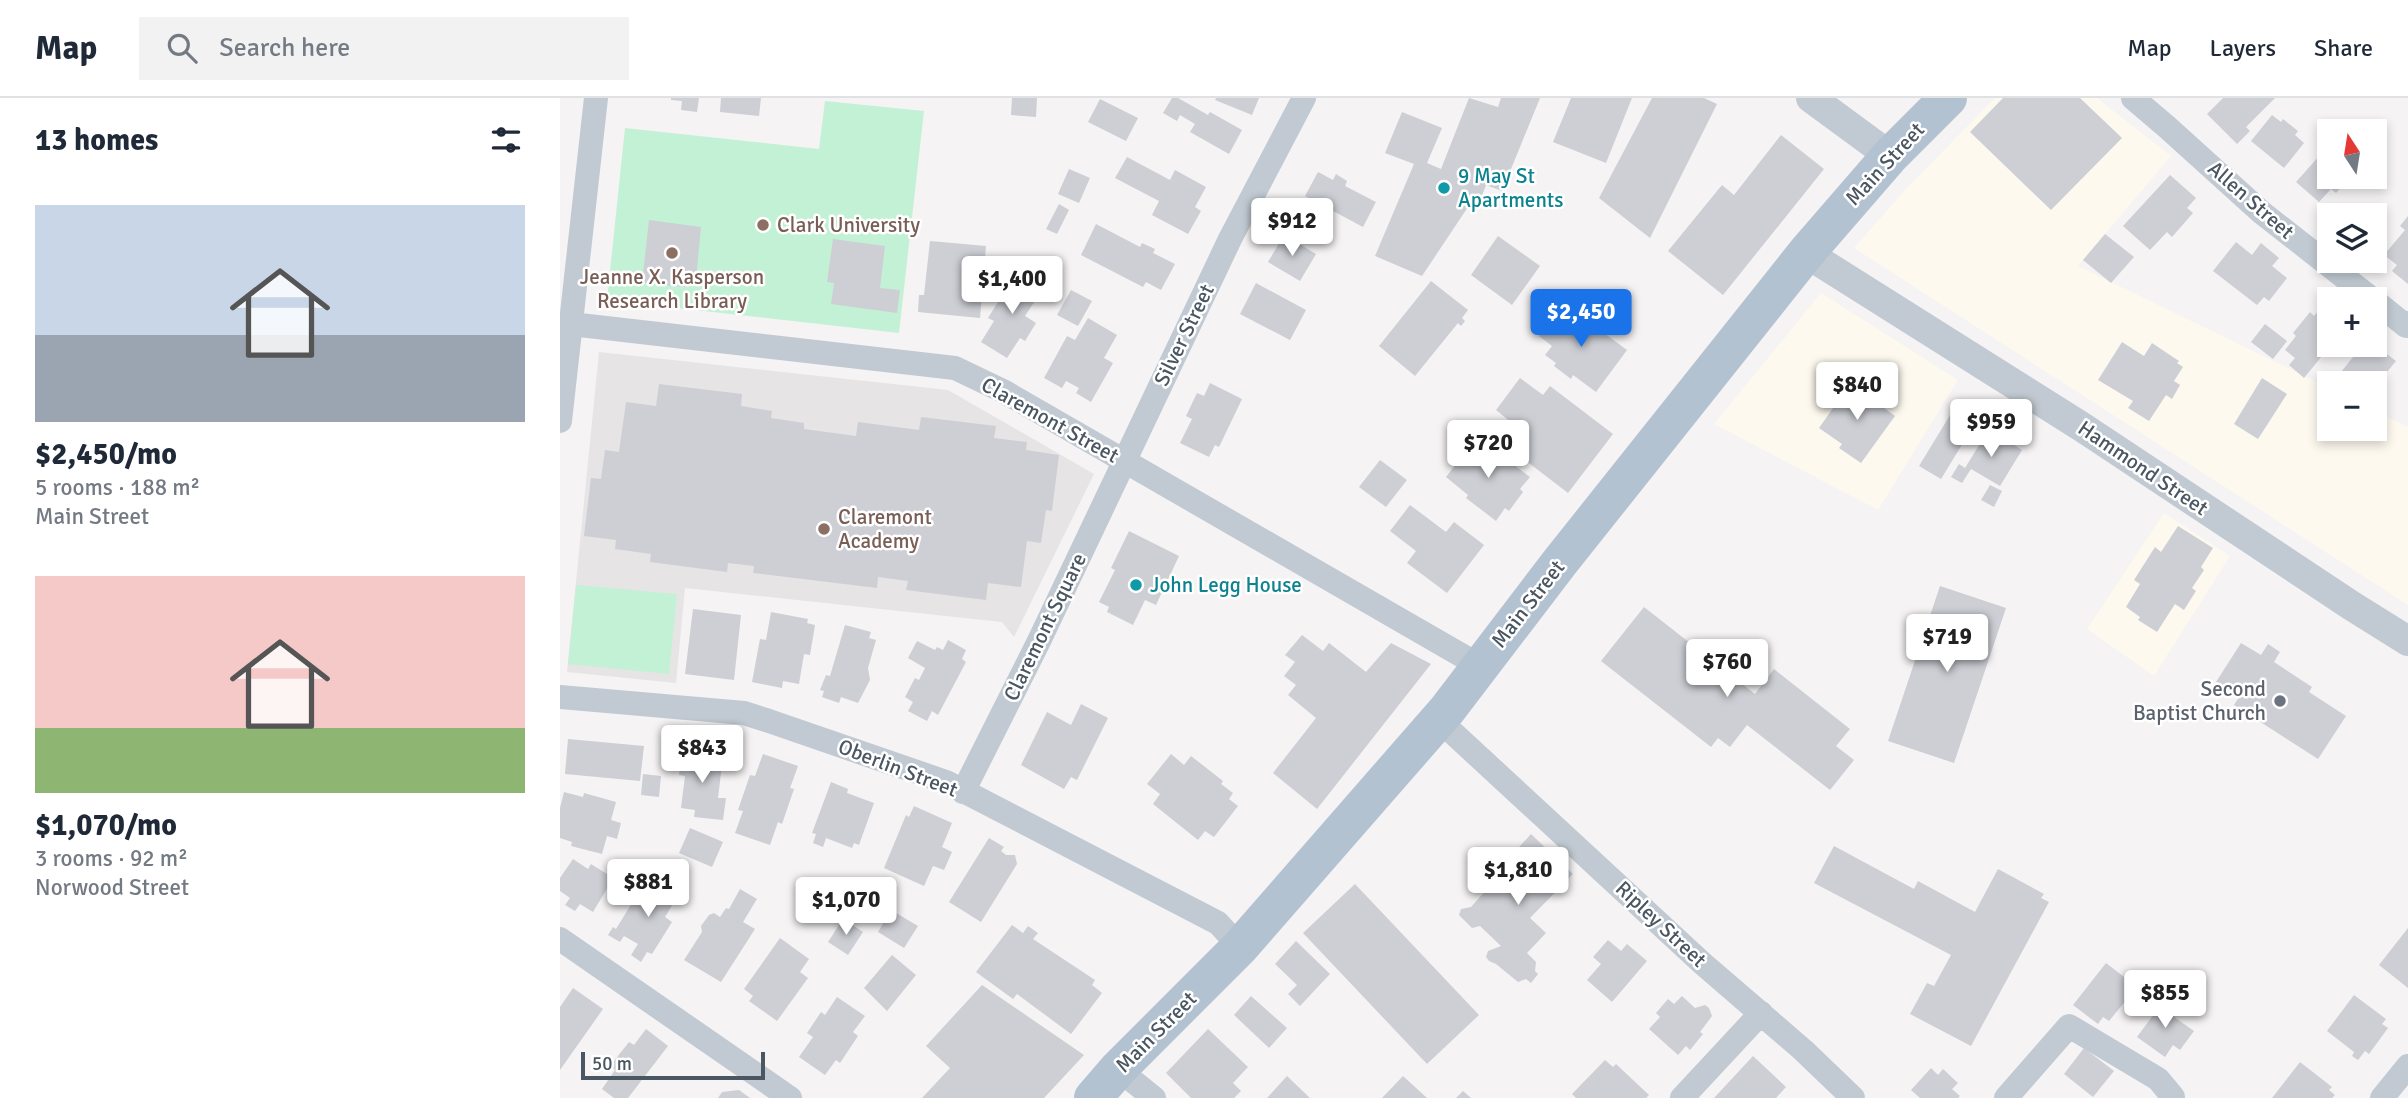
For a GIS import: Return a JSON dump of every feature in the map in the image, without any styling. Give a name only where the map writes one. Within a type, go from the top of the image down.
[{"type":"main road","name":"Main Street","points":[[1093,1098],[1118,1069],[1241,947],[1439,720],[1806,253],[1891,156],[1948,98]]},
{"type":"street","points":[[560,421],[596,98]]},
{"type":"street","name":"Silver Street","points":[[1124,461],[1230,239],[1304,98]]},
{"type":"street","points":[[1811,98],[1891,156]]},
{"type":"street","name":"Allen Street","points":[[2133,98],[2260,212],[2356,287]]},
{"type":"street","name":"Hammond Street","points":[[1806,253],[2082,427],[2408,641]]},
{"type":"street","name":"Allen Street","points":[[2387,310],[2407,325]]},
{"type":"street","name":"Claremont Street","points":[[571,324],[955,368],[1003,391],[1480,666]]},
{"type":"street","name":"Claremont Square","points":[[963,792],[1035,651],[1124,461]]},
{"type":"street","name":"Oberlin Street","points":[[560,697],[744,713],[946,782],[1218,923],[1241,947]]},
{"type":"street","name":"Ripley Street","points":[[1439,720],[1702,963],[1853,1098]]},
{"type":"street","points":[[560,939],[790,1098]]},
{"type":"street","points":[[1682,1098],[1761,1013]]},
{"type":"street","points":[[2006,1098],[2069,1027],[2158,1079],[2173,1097],[2171,1098]]},
{"type":"street","points":[[2382,1098],[2408,1066]]},
{"type":"street","points":[[1118,1069],[1154,1098]]},
{"type":"shaded area","points":[[1995,98],[2097,98],[2171,156],[2078,266],[2317,382],[2317,441],[2387,441],[2387,417],[2408,427],[2408,605],[1854,248],[1906,189]]},
{"type":"shaded area","points":[[1821,293],[1958,380],[1878,510],[1714,424]]},
{"type":"shaded area","name":"Claremont Academy","points":[[599,352],[948,390],[1094,474],[1014,637],[1002,622],[685,588],[676,683],[567,672]]},
{"type":"shaded area","points":[[2164,513],[2230,556],[2154,676],[2087,629]]},
{"type":"green space","name":"Clark University","points":[[825,101],[924,111],[899,333],[607,300],[625,128],[819,149]]},
{"type":"green space","points":[[576,585],[677,594],[669,674],[568,664]]},
{"type":"building","points":[[671,98],[699,98],[697,112],[681,110],[682,101]]},
{"type":"building","points":[[721,98],[761,98],[759,116],[720,112]]},
{"type":"building","points":[[1012,98],[1037,98],[1036,117],[1011,115]]},
{"type":"building","points":[[1172,98],[1178,98],[1208,115],[1210,112],[1242,130],[1229,154],[1190,132],[1195,124],[1180,115],[1177,121],[1163,113]]},
{"type":"building","points":[[1259,98],[1252,115],[1215,100]]},
{"type":"building","name":"9 May St Apartments","points":[[1469,98],[1498,107],[1501,98],[1540,98],[1502,191],[1486,185],[1476,211],[1468,207],[1422,276],[1375,256],[1414,164],[1385,153],[1402,112],[1442,128],[1427,163],[1441,169]]},
{"type":"building","points":[[1571,98],[1632,98],[1606,163],[1553,142]]},
{"type":"building","points":[[1652,98],[1704,98],[1717,104],[1650,238],[1599,198]]},
{"type":"building","points":[[2003,98],[2080,98],[2122,138],[2051,210],[1970,132]]},
{"type":"building","points":[[2223,98],[2275,98],[2246,127],[2250,131],[2237,144],[2207,114]]},
{"type":"building","points":[[1100,99],[1138,118],[1126,141],[1088,122]]},
{"type":"building","points":[[2272,115],[2281,122],[2283,119],[2298,131],[2295,135],[2304,143],[2284,168],[2251,141]]},
{"type":"building","points":[[1781,135],[1824,169],[1723,295],[1668,251],[1722,185],[1734,195]]},
{"type":"building","points":[[1127,157],[1170,180],[1175,170],[1206,187],[1195,207],[1201,211],[1188,234],[1152,215],[1159,201],[1115,178]]},
{"type":"building","points":[[2317,158],[2317,189],[2331,189],[2319,202],[2296,182]]},
{"type":"building","points":[[1069,169],[1090,178],[1079,203],[1058,194]]},
{"type":"building","points":[[1318,172],[1333,180],[1336,174],[1347,181],[1345,186],[1376,202],[1363,227],[1305,196]]},
{"type":"building","points":[[2170,175],[2196,198],[2187,208],[2193,213],[2172,237],[2167,232],[2150,250],[2123,226]]},
{"type":"building","points":[[1059,204],[1069,210],[1057,234],[1046,229]]},
{"type":"building","points":[[2408,216],[2408,284],[2392,271],[2397,265],[2387,257],[2387,251],[2405,230],[2400,226]]},
{"type":"building","name":"Jeanne X. Kasperson Research Library","points":[[649,220],[701,227],[696,280],[692,286],[642,283]]},
{"type":"building","points":[[1096,224],[1140,247],[1142,243],[1155,249],[1153,253],[1175,264],[1161,290],[1146,282],[1143,287],[1081,255]]},
{"type":"building","points":[[2105,234],[2134,257],[2111,283],[2083,260]]},
{"type":"building","points":[[1284,235],[1316,254],[1300,281],[1268,262]]},
{"type":"building","points":[[1498,236],[1540,266],[1512,305],[1471,275]]},
{"type":"building","points":[[833,239],[885,246],[880,288],[900,290],[897,313],[831,304],[834,283],[827,282]]},
{"type":"building","points":[[930,241],[986,246],[980,318],[918,312],[919,295],[924,295]]},
{"type":"building","points":[[2236,242],[2252,255],[2261,243],[2279,258],[2272,266],[2287,278],[2269,301],[2264,297],[2257,305],[2213,271]]},
{"type":"building","points":[[1016,273],[1042,290],[1025,316],[1036,323],[1025,341],[1020,338],[1007,358],[981,342],[994,321],[988,318]]},
{"type":"building","points":[[1431,281],[1468,310],[1462,318],[1465,321],[1461,326],[1458,323],[1415,376],[1379,346]]},
{"type":"building","points":[[1256,283],[1306,310],[1290,340],[1240,314]]},
{"type":"building","points":[[1071,290],[1092,301],[1078,326],[1057,315]]},
{"type":"building","points":[[1560,306],[1582,323],[1585,319],[1627,350],[1596,392],[1573,375],[1571,379],[1545,355],[1552,346],[1539,336]]},
{"type":"building","points":[[2310,312],[2314,316],[2317,312],[2317,357],[2321,357],[2304,378],[2289,365],[2295,358],[2285,350],[2296,336],[2293,333]]},
{"type":"building","points":[[1088,318],[1117,335],[1104,358],[1113,363],[1091,402],[1076,393],[1079,388],[1066,381],[1062,388],[1044,378],[1067,336],[1075,340]]},
{"type":"building","points":[[2265,324],[2287,341],[2273,359],[2251,342]]},
{"type":"building","points":[[2122,342],[2144,356],[2152,343],[2179,361],[2177,363],[2183,367],[2174,381],[2180,385],[2172,399],[2166,395],[2149,421],[2128,408],[2133,401],[2098,380]]},
{"type":"building","points":[[2387,354],[2396,361],[2387,372],[2342,371],[2353,357],[2387,357]]},
{"type":"building","points":[[1520,378],[1543,395],[1550,386],[1613,434],[1568,493],[1517,454],[1526,443],[1508,429],[1512,423],[1496,410]]},
{"type":"building","points":[[2262,378],[2287,394],[2258,439],[2234,424]]},
{"type":"building","points":[[1852,381],[1895,416],[1861,463],[1839,448],[1842,444],[1819,428]]},
{"type":"building","points":[[1210,383],[1242,399],[1219,447],[1215,445],[1209,457],[1180,443],[1192,419],[1186,416],[1197,393],[1204,396]]},
{"type":"building","name":"Claremont Academy","points":[[659,384],[742,394],[741,406],[772,411],[771,418],[804,423],[804,429],[856,436],[858,422],[919,430],[921,417],[996,426],[994,438],[1027,442],[1026,450],[1059,455],[1052,511],[1046,510],[1041,543],[1027,541],[1021,587],[988,583],[986,600],[906,590],[908,581],[878,577],[877,588],[753,573],[754,566],[728,563],[727,572],[650,562],[651,554],[615,549],[616,540],[584,536],[591,478],[601,479],[605,450],[619,452],[626,402],[656,406]]},
{"type":"building","points":[[1955,407],[1977,420],[1941,479],[1919,466]]},
{"type":"building","points":[[1989,429],[2022,450],[2000,486],[1971,469],[1962,483],[1951,477],[1959,464],[1965,468]]},
{"type":"building","points":[[1476,438],[1490,448],[1486,453],[1493,459],[1498,453],[1530,477],[1520,489],[1523,492],[1509,511],[1505,508],[1496,521],[1466,498],[1468,495],[1446,477]]},
{"type":"building","points":[[1380,460],[1407,480],[1386,507],[1359,487]]},
{"type":"building","points":[[1990,485],[2002,491],[1994,507],[1981,500]]},
{"type":"building","points":[[1410,505],[1446,532],[1454,522],[1484,545],[1447,593],[1407,563],[1416,551],[1390,531]]},
{"type":"building","points":[[2178,526],[2213,548],[2201,567],[2204,570],[2192,588],[2196,591],[2184,610],[2175,604],[2157,632],[2138,620],[2140,617],[2126,607],[2140,584],[2134,580],[2155,547],[2161,552]]},
{"type":"building","name":"John Legg House","points":[[1129,531],[1179,556],[1156,605],[1145,600],[1133,625],[1107,612],[1109,607],[1099,602],[1115,570],[1111,568]]},
{"type":"building","points":[[1940,586],[2006,608],[1954,763],[1888,741]]},
{"type":"building","points":[[1644,607],[1755,694],[1774,669],[1850,729],[1836,746],[1854,760],[1830,790],[1747,725],[1730,747],[1718,738],[1711,747],[1601,661]]},
{"type":"building","points":[[693,609],[741,615],[734,680],[685,674]]},
{"type":"building","points":[[771,612],[808,619],[807,623],[815,625],[810,655],[804,654],[799,684],[783,681],[782,688],[752,682],[760,639],[766,640]]},
{"type":"building","points":[[845,625],[871,632],[869,638],[876,640],[868,668],[870,680],[858,703],[841,697],[839,703],[822,697],[824,691],[820,690],[826,675],[830,676]]},
{"type":"building","points":[[1302,635],[1323,651],[1329,643],[1366,672],[1391,643],[1431,664],[1317,809],[1273,773],[1316,718],[1288,695],[1296,685],[1284,676],[1295,662],[1285,655]]},
{"type":"building","points":[[948,640],[966,650],[962,659],[966,662],[938,715],[932,711],[927,721],[908,711],[913,702],[905,697],[915,678],[919,680],[925,668],[908,658],[917,641],[935,650],[937,647],[943,650]]},
{"type":"building","name":"Second Baptist Church","points":[[2241,643],[2261,655],[2268,644],[2280,652],[2274,662],[2312,687],[2309,692],[2346,716],[2318,759],[2234,705],[2239,697],[2216,682]]},
{"type":"building","points":[[1081,704],[1108,718],[1077,780],[1071,777],[1064,789],[1021,765],[1047,712],[1071,725]]},
{"type":"building","points":[[568,739],[644,746],[640,781],[565,774]]},
{"type":"building","points":[[682,750],[723,756],[718,798],[726,798],[723,820],[694,817],[695,810],[681,808],[685,776],[679,775]]},
{"type":"building","points":[[763,754],[798,766],[790,788],[794,789],[782,824],[778,822],[770,845],[735,833],[743,811],[738,810],[750,775],[755,776]]},
{"type":"building","points":[[1171,754],[1184,765],[1191,756],[1223,781],[1221,784],[1233,793],[1229,799],[1238,806],[1214,837],[1205,831],[1198,840],[1153,804],[1160,794],[1147,784]]},
{"type":"building","points":[[643,774],[661,776],[659,797],[641,795]]},
{"type":"building","points":[[831,782],[848,789],[847,793],[874,803],[859,845],[854,843],[852,848],[826,838],[823,847],[813,843],[816,834],[812,833]]},
{"type":"building","points":[[564,792],[583,797],[584,793],[616,802],[611,820],[621,823],[617,839],[607,836],[602,854],[571,846],[572,842],[560,838],[560,808]]},
{"type":"building","points":[[914,806],[952,823],[942,847],[952,852],[944,870],[933,866],[924,886],[884,868],[906,815],[909,817]]},
{"type":"building","points":[[690,828],[723,842],[712,867],[679,853]]},
{"type":"building","points":[[1531,834],[1573,874],[1530,918],[1546,933],[1527,953],[1536,962],[1535,971],[1538,974],[1531,983],[1526,979],[1518,982],[1489,961],[1486,957],[1488,951],[1501,946],[1480,926],[1472,928],[1459,915],[1461,909],[1471,907],[1512,861],[1509,858]]},
{"type":"building","points":[[989,838],[1004,847],[1001,851],[1006,855],[1015,855],[1017,864],[981,922],[949,902]]},
{"type":"building","points":[[1834,846],[1914,889],[1918,881],[1975,912],[1998,869],[2044,894],[2041,898],[2049,902],[1971,1046],[1910,1014],[1927,983],[1934,986],[1951,955],[1814,883]]},
{"type":"building","points":[[573,859],[588,869],[591,864],[607,874],[609,871],[620,877],[612,890],[608,887],[593,912],[580,904],[575,911],[565,905],[570,898],[560,891],[560,878]]},
{"type":"building","points":[[661,877],[682,889],[665,917],[672,922],[652,954],[647,952],[641,962],[631,955],[638,944],[624,936],[620,942],[608,935],[613,927],[616,929],[635,898],[644,904]]},
{"type":"building","points":[[1355,884],[1479,1015],[1427,1064],[1303,933]]},
{"type":"building","points":[[740,889],[757,899],[743,922],[755,929],[721,982],[684,960],[702,932],[701,926],[709,915],[714,913],[720,917],[726,908],[729,909]]},
{"type":"building","points":[[891,910],[918,926],[904,948],[878,932]]},
{"type":"building","points":[[843,919],[863,932],[848,955],[828,942]]},
{"type":"building","points":[[1012,925],[1023,933],[1028,926],[1038,933],[1033,939],[1095,980],[1092,985],[1102,993],[1071,1034],[1017,994],[1013,999],[976,972]]},
{"type":"building","points":[[2408,928],[2408,988],[2379,965]]},
{"type":"building","points":[[780,938],[809,959],[800,972],[808,978],[777,1021],[749,1001],[753,996],[744,989]]},
{"type":"building","points":[[1608,940],[1621,951],[1627,944],[1647,961],[1612,1002],[1587,980],[1601,964],[1593,957]]},
{"type":"building","points":[[1296,941],[1330,974],[1300,1006],[1288,994],[1297,985],[1275,964]]},
{"type":"building","points":[[892,955],[916,975],[887,1011],[864,988]]},
{"type":"building","points":[[2106,963],[2137,987],[2109,1021],[2103,1017],[2098,1024],[2073,1005]]},
{"type":"building","points":[[982,985],[1084,1055],[1044,1098],[922,1098],[950,1068],[926,1046]]},
{"type":"building","points":[[573,988],[603,1009],[560,1070],[560,1007]]},
{"type":"building","points":[[2354,995],[2386,1019],[2382,1024],[2388,1028],[2369,1054],[2365,1051],[2358,1060],[2352,1056],[2354,1052],[2327,1031]]},
{"type":"building","points":[[1251,996],[1287,1028],[1269,1048],[1234,1015]]},
{"type":"building","points":[[1682,996],[1695,1008],[1705,1005],[1712,1016],[1700,1032],[1703,1034],[1690,1050],[1686,1046],[1678,1055],[1649,1029],[1660,1017],[1656,1013],[1668,999],[1674,1004]]},
{"type":"building","points":[[837,997],[865,1016],[853,1032],[858,1036],[840,1063],[836,1060],[825,1075],[799,1057],[813,1037],[807,1033],[821,1012],[825,1015]]},
{"type":"building","points":[[2165,999],[2179,1009],[2174,1017],[2194,1031],[2180,1050],[2173,1045],[2165,1057],[2137,1037]]},
{"type":"building","points":[[646,1029],[668,1046],[628,1098],[614,1098],[602,1089],[615,1070],[610,1066],[629,1042],[634,1045]]},
{"type":"building","points":[[1208,1029],[1248,1067],[1233,1083],[1241,1091],[1234,1098],[1191,1098],[1166,1073]]},
{"type":"building","points":[[2084,1048],[2114,1071],[2093,1097],[2064,1074]]},
{"type":"building","points":[[1753,1056],[1786,1087],[1776,1098],[1714,1098]]},
{"type":"building","points":[[1605,1060],[1613,1067],[1616,1064],[1649,1095],[1646,1098],[1576,1098],[1572,1094]]},
{"type":"building","points":[[2300,1062],[2332,1087],[2329,1090],[2335,1095],[2332,1098],[2272,1098]]},
{"type":"building","points":[[1931,1068],[1938,1075],[1943,1069],[1958,1083],[1952,1089],[1960,1096],[1958,1098],[1920,1098],[1911,1090]]},
{"type":"building","points":[[1287,1076],[1310,1098],[1267,1098]]},
{"type":"building","points":[[1403,1076],[1427,1098],[1382,1098]]},
{"type":"building","points":[[739,1090],[750,1098],[718,1098],[722,1092]]},
{"type":"building","points":[[1463,1091],[1471,1098],[1456,1098]]},
{"type":"place","name":"9 May St Apartments","points":[[1444,188]]},
{"type":"place","name":"Clark University","points":[[763,225]]},
{"type":"place","name":"Jeanne X. Kasperson Research Library","points":[[672,253]]},
{"type":"place","name":"Claremont Academy","points":[[824,529]]},
{"type":"place","name":"John Legg House","points":[[1136,585]]},
{"type":"place","name":"Second Baptist Church","points":[[2280,701]]}]
